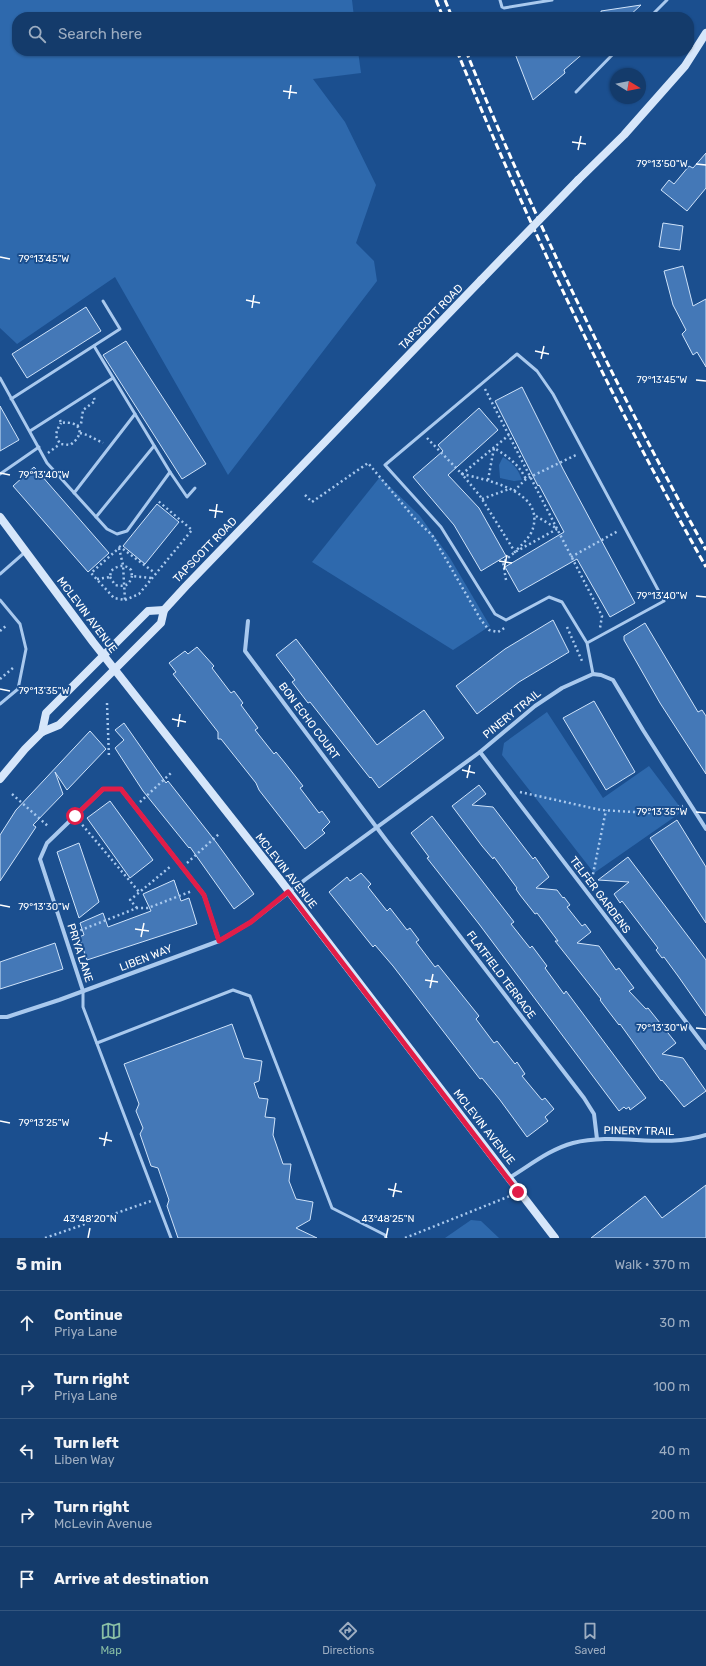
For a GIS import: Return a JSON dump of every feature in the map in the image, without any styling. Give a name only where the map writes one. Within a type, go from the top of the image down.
[{"type":"street","name":"TAPSCOTT ROAD","points":[[694,52],[706,33]]},
{"type":"street","name":"TAPSCOTT ROAD","points":[[0,779],[25,749],[42,732],[59,725],[161,623],[164,610],[481,280],[624,135],[685,66],[691,56]]},
{"type":"street","name":"MCLEVIN AVENUE","points":[[0,517],[104,656],[555,1238]]},
{"type":"street","points":[[42,732],[46,713],[148,611],[164,610]]},
{"type":"street","name":"BON ECHO COURT","points":[[248,621],[245,651],[377,827]]},
{"type":"street","points":[[593,674],[613,680],[706,829]]},
{"type":"street","name":"PINERY TRAIL","points":[[288,892],[480,752],[535,706],[562,688],[593,674]]},
{"type":"street","name":"TELFER GARDENS","points":[[480,752],[706,1048]]},
{"type":"street","name":"PRIYA LANE","points":[[83,992],[40,859],[47,843],[103,789],[121,789],[204,895],[219,941]]},
{"type":"street","name":"FLATFIELD TERRACE","points":[[377,827],[584,1098],[594,1114],[596,1139]]},
{"type":"street","name":"LIBEN WAY","points":[[0,1017],[7,1017],[83,992],[219,941],[251,922],[288,892]]},
{"type":"street","name":"PINERY TRAIL","points":[[509,1178],[555,1150],[573,1143],[596,1139],[633,1138],[673,1141],[706,1135]]},
{"type":"lane","points":[[500,0],[502,7],[504,8],[552,0]]},
{"type":"lane","points":[[660,0],[666,1]]},
{"type":"lane","points":[[655,12],[666,1]]},
{"type":"lane","points":[[576,92],[611,56]]},
{"type":"lane","points":[[11,399],[120,329],[103,301]]},
{"type":"lane","points":[[94,346],[170,472],[187,496],[195,488]]},
{"type":"lane","points":[[587,643],[664,601],[552,394],[538,371],[517,354],[386,465],[441,527],[495,614],[506,620],[549,597],[562,602],[587,643],[593,674]]},
{"type":"lane","points":[[0,378],[43,456],[107,529],[117,534],[127,531],[170,472]]},
{"type":"lane","points":[[30,431],[113,378]]},
{"type":"lane","points":[[74,493],[135,414]]},
{"type":"lane","points":[[96,517],[154,446]]},
{"type":"lane","points":[[0,474],[39,447]]},
{"type":"lane","points":[[0,574],[26,552]]},
{"type":"lane","points":[[0,600],[20,624],[26,649],[18,689],[0,704]]},
{"type":"lane","points":[[97,1043],[233,990],[250,996],[332,1208],[385,1236],[386,1238]]},
{"type":"lane","points":[[83,992],[83,1007],[171,1238]]},
{"type":"path","points":[[482,384],[602,616],[599,637]]},
{"type":"path","points":[[77,426],[81,424],[83,410],[95,401],[92,391]]},
{"type":"path","points":[[56,414],[61,423]]},
{"type":"path","points":[[43,456],[60,444],[70,445],[77,440],[80,433],[77,426],[70,422],[61,423]]},
{"type":"path","points":[[60,444],[56,436],[57,430],[61,423]]},
{"type":"path","points":[[80,433],[87,435],[109,447]]},
{"type":"path","points":[[422,434],[462,474],[482,499],[515,552]]},
{"type":"path","points":[[462,474],[509,435]]},
{"type":"path","points":[[494,448],[509,457],[520,467],[526,479]]},
{"type":"path","points":[[488,480],[494,448]]},
{"type":"path","points":[[514,491],[526,479],[531,478],[583,452]]},
{"type":"path","points":[[305,495],[312,502],[368,463],[416,520],[432,535],[480,620],[489,630],[498,632],[511,625]]},
{"type":"path","points":[[462,474],[488,480],[518,493],[532,508],[536,516],[557,529]]},
{"type":"path","points":[[482,499],[509,489]]},
{"type":"path","points":[[125,600],[123,565],[119,548],[91,573],[114,598],[125,600],[139,594],[192,530],[152,496]]},
{"type":"path","points":[[506,580],[503,562],[515,552],[533,530],[536,516]]},
{"type":"path","points":[[572,557],[625,528]]},
{"type":"path","points":[[515,552],[557,529]]},
{"type":"path","points":[[119,546],[156,573]]},
{"type":"path","points":[[123,565],[131,570],[132,576],[128,585],[115,585],[110,578],[110,572],[116,566],[123,565]]},
{"type":"path","points":[[132,576],[153,578]]},
{"type":"path","points":[[97,579],[110,578]]},
{"type":"path","points":[[564,620],[582,664]]},
{"type":"path","points":[[0,631],[7,625]]},
{"type":"path","points":[[0,679],[14,667]]},
{"type":"path","points":[[107,703],[109,758]]},
{"type":"path","points":[[135,807],[171,772]]},
{"type":"path","points":[[508,789],[606,810],[649,813],[690,804]]},
{"type":"path","points":[[12,794],[49,827]]},
{"type":"path","points":[[589,896],[606,810]]},
{"type":"path","points":[[75,816],[140,893]]},
{"type":"path","points":[[182,867],[219,834]]},
{"type":"path","points":[[137,908],[130,900],[171,866]]},
{"type":"path","points":[[65,936],[137,908],[148,908],[199,889]]},
{"type":"path","points":[[405,1238],[518,1192]]},
{"type":"path","points":[[45,1238],[156,1200]]},
{"type":"shaded area","points":[[0,0],[352,0],[353,12],[12,12],[12,56],[359,56],[361,73],[313,79],[345,122],[376,185],[356,243],[374,261],[377,281],[228,475],[115,277],[17,344],[0,328]]},
{"type":"shaded area","points":[[503,457],[515,467],[522,480],[514,481],[500,478],[499,465]]},
{"type":"shaded area","points":[[380,477],[420,516],[450,558],[490,626],[453,650],[312,562]]},
{"type":"shaded area","points":[[547,712],[603,798],[649,766],[683,811],[594,873],[502,755],[504,743]]},
{"type":"shaded area","points":[[471,1220],[481,1221],[499,1238],[445,1238]]},
{"type":"building","points":[[641,5],[633,12],[601,11]]},
{"type":"building","points":[[516,56],[580,56],[564,70],[565,73],[533,100]]},
{"type":"building","points":[[706,153],[706,188],[687,211],[661,190],[669,180],[674,184],[689,166],[693,168]]},
{"type":"building","points":[[663,223],[683,226],[680,250],[659,247]]},
{"type":"building","points":[[683,266],[693,306],[706,299],[706,367],[697,352],[693,355],[682,334],[686,330],[673,305],[664,271]]},
{"type":"building","points":[[86,307],[101,331],[27,378],[12,354]]},
{"type":"building","points":[[126,341],[206,464],[182,479],[103,355]]},
{"type":"building","points":[[522,387],[563,469],[635,603],[610,617],[577,559],[519,592],[505,567],[564,532],[539,485],[538,486],[495,401]]},
{"type":"building","points":[[0,406],[19,440],[0,451]]},
{"type":"building","points":[[479,408],[498,430],[448,475],[479,508],[506,556],[481,571],[454,525],[413,477],[443,451],[438,445]]},
{"type":"building","points":[[34,467],[109,553],[88,572],[13,486]]},
{"type":"building","points":[[157,504],[179,522],[145,564],[123,546]]},
{"type":"building","points":[[553,620],[569,652],[519,682],[477,714],[456,686],[505,649]]},
{"type":"building","points":[[645,623],[698,712],[702,710],[706,716],[706,774],[660,703],[624,640],[624,636]]},
{"type":"building","points":[[296,639],[377,745],[424,710],[444,738],[379,788],[310,702],[308,703],[292,682],[295,680],[276,655]]},
{"type":"building","points":[[197,647],[214,666],[212,668],[231,693],[234,691],[243,703],[241,705],[258,728],[255,730],[274,754],[276,752],[303,786],[300,788],[319,813],[322,811],[330,822],[322,830],[325,833],[305,849],[259,790],[256,783],[221,739],[218,739],[218,732],[173,674],[176,672],[169,663],[185,651],[188,654]]},
{"type":"building","points":[[594,701],[635,772],[606,790],[563,718]]},
{"type":"building","points":[[124,723],[166,783],[168,781],[216,842],[254,894],[234,909],[190,847],[189,848],[143,791],[115,748],[124,740],[115,730]]},
{"type":"building","points":[[90,731],[106,749],[67,790],[55,772],[63,794],[33,825],[36,827],[0,881],[0,835],[16,810]]},
{"type":"building","points":[[479,785],[486,794],[472,805],[493,807],[533,859],[535,857],[549,877],[536,888],[557,890],[570,905],[567,907],[582,926],[585,924],[591,932],[577,943],[599,946],[616,970],[619,968],[634,988],[629,991],[646,1009],[648,1008],[676,1043],[662,1054],[683,1058],[706,1091],[684,1107],[662,1080],[661,1081],[620,1024],[619,1025],[600,1000],[601,999],[555,941],[558,941],[537,913],[535,914],[494,857],[493,859],[482,846],[452,806]]},
{"type":"building","points":[[110,801],[153,860],[130,878],[87,818]]},
{"type":"building","points":[[432,816],[514,922],[511,924],[530,948],[532,946],[547,966],[545,968],[564,994],[566,991],[646,1098],[630,1110],[629,1107],[626,1109],[624,1107],[619,1111],[479,924],[427,858],[429,857],[411,833]]},
{"type":"building","points":[[677,820],[706,867],[706,923],[650,838]]},
{"type":"building","points":[[79,843],[99,902],[79,918],[57,852]]},
{"type":"building","points":[[628,857],[706,960],[706,1016],[664,957],[662,958],[656,950],[658,948],[622,901],[620,903],[614,894],[629,882],[598,880]]},
{"type":"building","points":[[361,873],[371,884],[368,887],[387,911],[390,908],[407,930],[410,928],[419,940],[416,942],[435,967],[438,965],[479,1016],[476,1019],[494,1043],[497,1041],[515,1064],[517,1062],[525,1074],[522,1076],[542,1100],[545,1098],[554,1109],[545,1117],[548,1121],[527,1137],[500,1100],[482,1078],[480,1079],[393,966],[375,945],[373,947],[329,892],[347,877],[350,881]]},
{"type":"building","points":[[174,880],[181,901],[189,898],[197,924],[87,960],[79,937],[84,935],[80,923],[103,913],[108,927],[151,911],[143,894]]},
{"type":"building","points":[[55,943],[63,969],[0,989],[0,962]]},
{"type":"building","points":[[232,1024],[244,1058],[262,1061],[259,1081],[254,1083],[259,1098],[268,1099],[265,1117],[275,1118],[273,1135],[283,1164],[291,1164],[289,1181],[296,1199],[313,1202],[310,1220],[296,1228],[317,1238],[178,1238],[167,1206],[169,1200],[158,1168],[151,1166],[140,1134],[143,1128],[136,1111],[139,1104],[124,1064]]},
{"type":"building","points":[[706,1185],[706,1238],[591,1238],[645,1196],[662,1218]]},
{"type":"railway","points":[[436,0],[441,12]]},
{"type":"railway","points":[[445,0],[450,12]]},
{"type":"railway","points":[[459,56],[513,183],[573,313],[638,441],[706,567]]},
{"type":"railway","points":[[468,56],[492,115],[578,304],[641,428],[706,550]]},
{"type":"route","points":[[75,816],[103,789],[121,789],[204,895],[219,941],[251,922],[288,892],[509,1178],[518,1192]]}]
